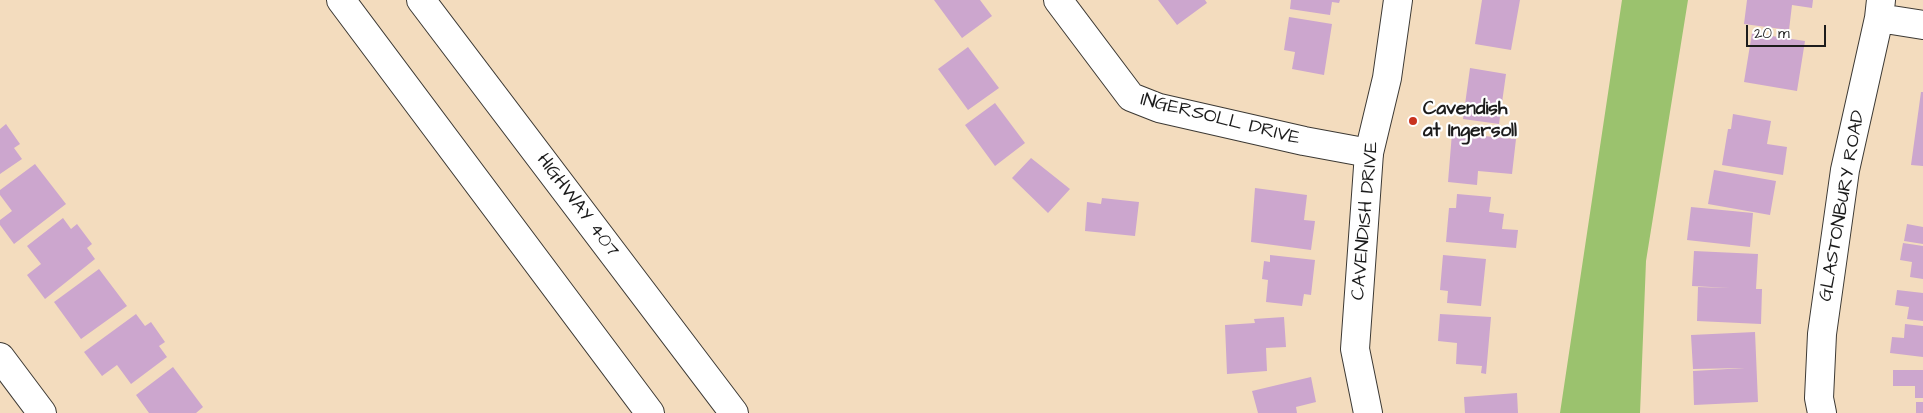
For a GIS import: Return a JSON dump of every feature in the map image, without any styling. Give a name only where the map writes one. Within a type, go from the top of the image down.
[{"type":"main road","points":[[341,0],[650,413]]},
{"type":"main road","name":"HIGHWAY 407","points":[[421,0],[734,413]]},
{"type":"main road","name":"INGERSOLL DRIVE","points":[[1058,0],[1131,97],[1160,108],[1304,141],[1370,153]]},
{"type":"main road","name":"CAVENDISH DRIVE","points":[[1368,413],[1355,349],[1370,153],[1387,78],[1398,0]]},
{"type":"main road","points":[[1880,9],[1923,25]]},
{"type":"main road","name":"GLASTONBURY ROAD","points":[[1822,413],[1819,398],[1822,334],[1845,170],[1880,9]]},
{"type":"main road","points":[[0,357],[42,413]]},
{"type":"green space","points":[[1622,0],[1688,0],[1646,261],[1640,413],[1560,413]]},
{"type":"building","points":[[934,0],[980,0],[992,16],[962,38]]},
{"type":"building","points":[[1158,0],[1205,0],[1207,3],[1177,25]]},
{"type":"building","points":[[1291,0],[1340,0],[1339,3],[1332,2],[1330,15],[1290,9]]},
{"type":"building","points":[[1482,0],[1520,0],[1511,50],[1475,44]]},
{"type":"building","points":[[1747,0],[1813,0],[1812,8],[1792,5],[1789,30],[1744,24]]},
{"type":"building","points":[[1289,17],[1332,24],[1324,75],[1292,69],[1295,52],[1284,50]]},
{"type":"building","points":[[1752,33],[1805,41],[1797,91],[1744,82]]},
{"type":"building","points":[[968,47],[999,88],[968,110],[938,69]]},
{"type":"building","points":[[1470,68],[1506,74],[1499,124],[1463,119]]},
{"type":"building","points":[[1921,92],[1923,92],[1923,166],[1911,165]]},
{"type":"building","points":[[995,103],[1025,143],[995,166],[965,125]]},
{"type":"building","points":[[1733,114],[1771,121],[1767,144],[1787,147],[1783,175],[1722,165],[1728,129],[1731,129]]},
{"type":"building","points":[[6,124],[20,144],[14,148],[22,159],[0,174],[0,129]]},
{"type":"building","points":[[1452,133],[1516,139],[1512,174],[1478,171],[1477,185],[1448,182]]},
{"type":"building","points":[[1031,158],[1070,189],[1048,213],[1012,178]]},
{"type":"building","points":[[35,164],[66,204],[14,244],[0,225],[0,220],[12,211],[0,195],[0,190]]},
{"type":"building","points":[[1714,170],[1776,181],[1770,215],[1708,204]]},
{"type":"building","points":[[1255,188],[1307,195],[1304,220],[1315,221],[1311,250],[1251,242]]},
{"type":"building","points":[[1457,194],[1491,197],[1489,212],[1504,214],[1502,229],[1518,230],[1516,248],[1446,242],[1449,208],[1456,208]]},
{"type":"building","points":[[1102,198],[1139,202],[1135,236],[1085,231],[1087,202],[1101,204]]},
{"type":"building","points":[[1691,207],[1753,213],[1750,247],[1687,240]]},
{"type":"building","points":[[63,218],[71,229],[77,224],[92,244],[87,248],[95,259],[45,299],[27,275],[41,264],[27,246]]},
{"type":"building","points":[[1907,224],[1923,227],[1923,244],[1904,241]]},
{"type":"building","points":[[1903,243],[1923,246],[1923,279],[1910,277],[1912,262],[1900,260]]},
{"type":"building","points":[[1694,251],[1758,254],[1756,289],[1762,289],[1761,324],[1697,321],[1698,287],[1730,288],[1692,286]]},
{"type":"building","points":[[1270,255],[1315,260],[1311,295],[1304,294],[1302,306],[1266,302],[1268,280],[1262,279],[1264,261],[1270,262]]},
{"type":"building","points":[[1443,255],[1486,259],[1481,306],[1447,303],[1448,291],[1440,290]]},
{"type":"building","points":[[99,269],[127,306],[81,339],[54,302]]},
{"type":"building","points":[[1897,290],[1923,293],[1923,321],[1907,319],[1909,307],[1895,305]]},
{"type":"building","points":[[136,314],[145,326],[151,322],[165,342],[159,346],[167,357],[131,384],[117,365],[102,376],[84,352]]},
{"type":"building","points":[[1440,314],[1491,317],[1486,374],[1481,373],[1482,366],[1456,364],[1457,343],[1438,341]]},
{"type":"building","points":[[1284,317],[1286,347],[1266,348],[1267,371],[1227,374],[1225,325],[1255,323],[1254,319]]},
{"type":"building","points":[[1905,324],[1923,326],[1923,357],[1890,353],[1892,337],[1904,338]]},
{"type":"building","points":[[1755,332],[1758,402],[1694,405],[1693,371],[1745,368],[1693,369],[1691,335]]},
{"type":"building","points":[[173,367],[203,407],[196,413],[149,413],[136,395]]},
{"type":"building","points":[[1893,370],[1923,370],[1923,398],[1915,398],[1915,386],[1893,386]]},
{"type":"building","points":[[1311,377],[1316,402],[1296,407],[1297,413],[1258,413],[1252,391]]},
{"type":"building","points":[[1517,393],[1518,413],[1465,413],[1464,397]]},
{"type":"building","points":[[1916,402],[1923,402],[1923,413],[1916,413]]},
{"type":"place","name":"Cavendish at Ingersoll","points":[[1413,121]]}]
